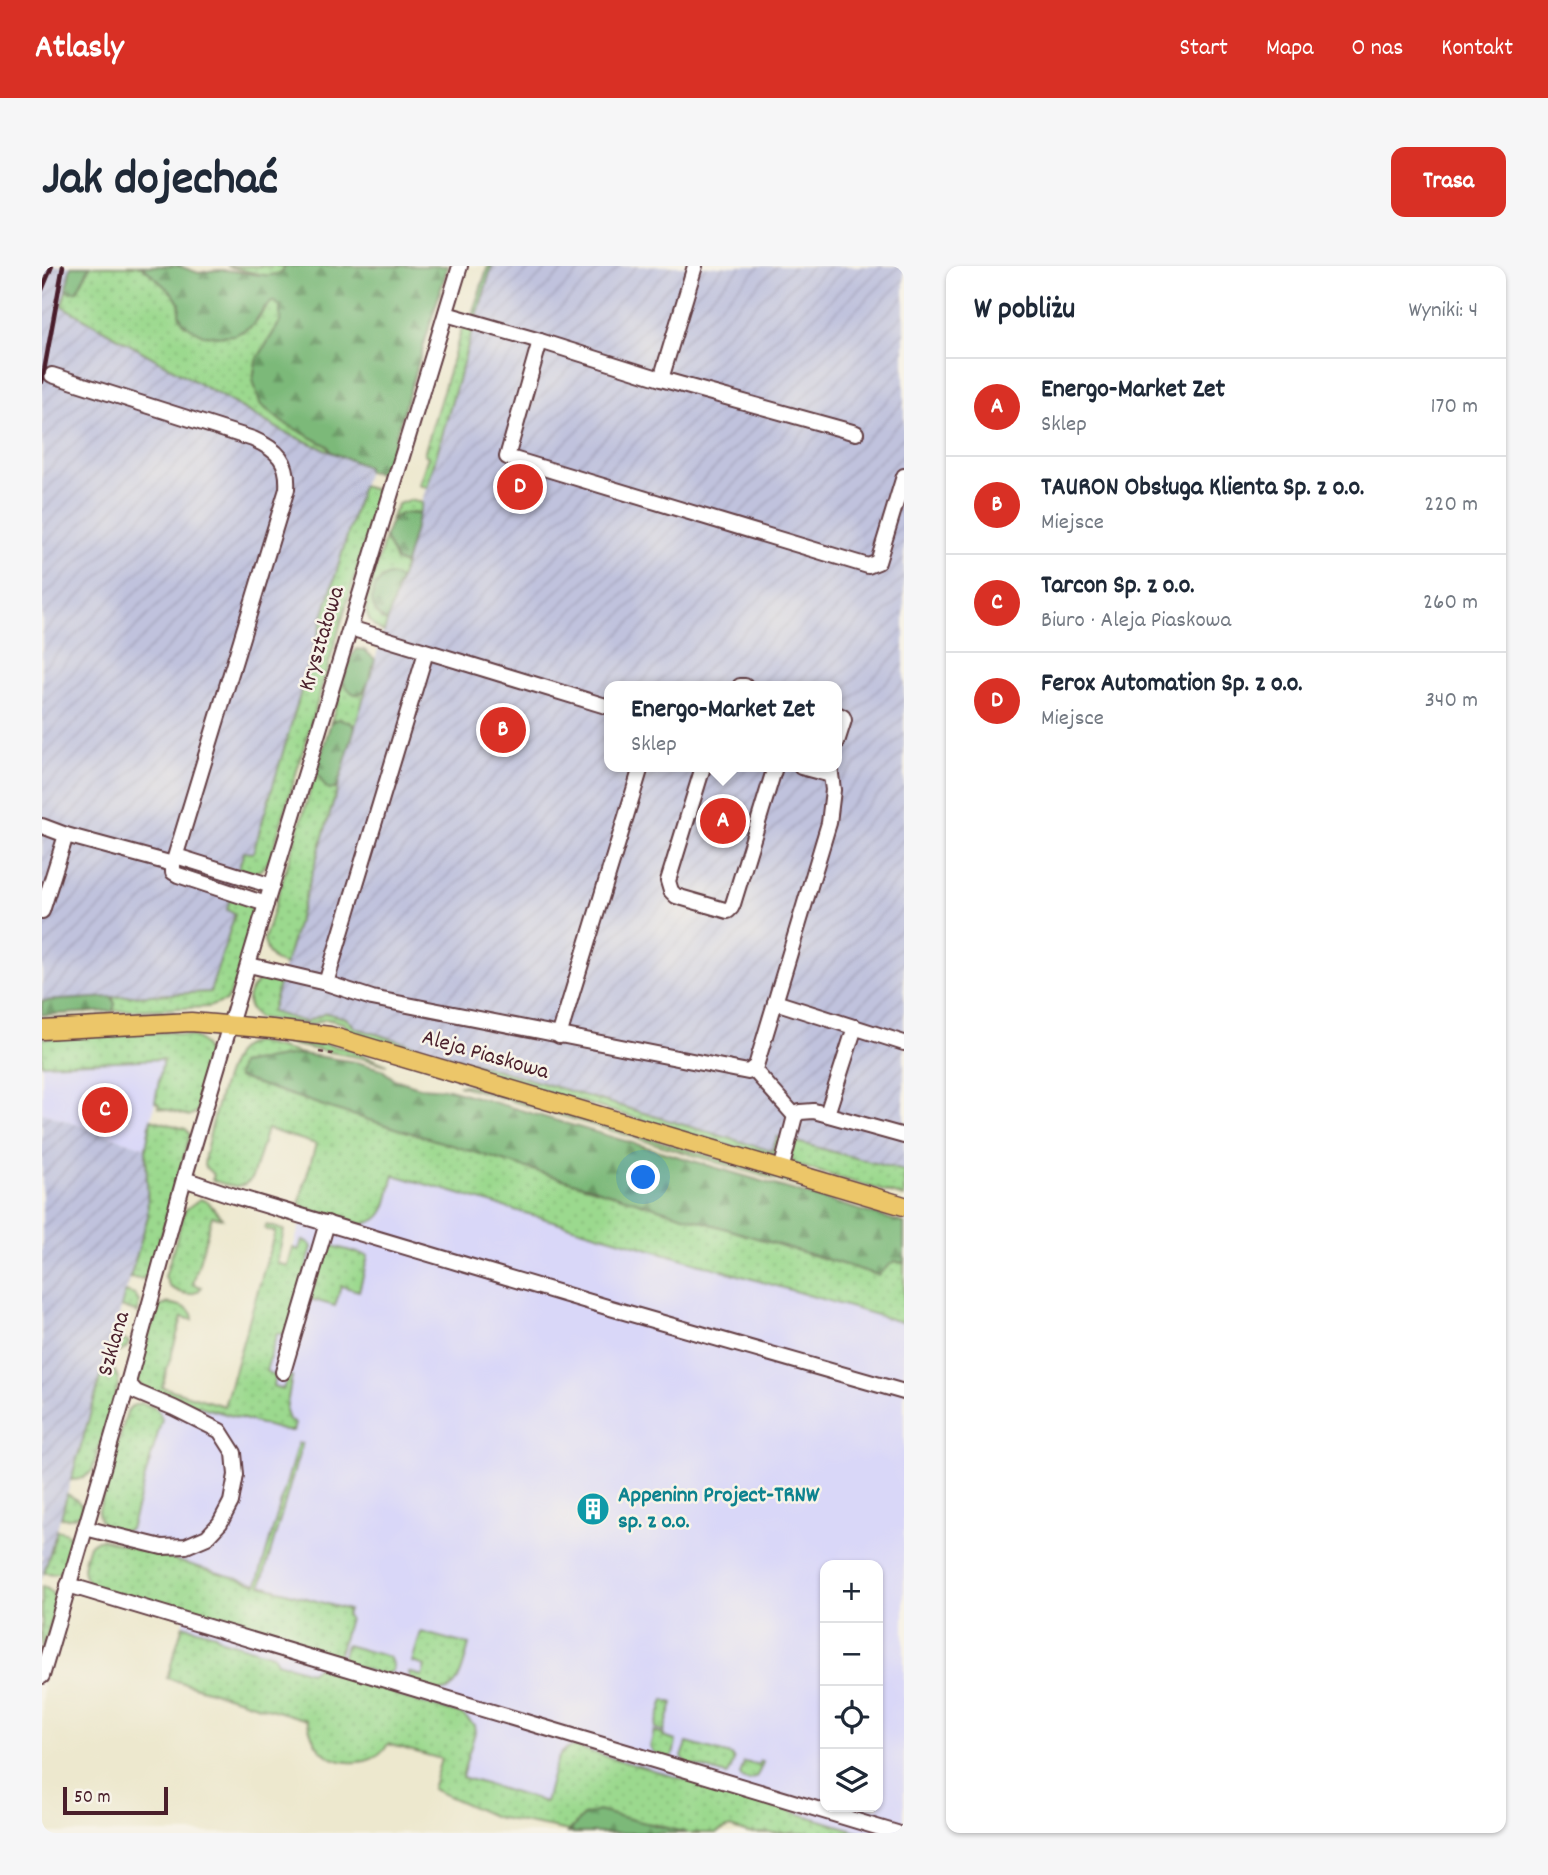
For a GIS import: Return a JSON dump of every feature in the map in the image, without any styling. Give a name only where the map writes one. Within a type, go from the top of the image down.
[{"type":"main road","name":"Aleja Piaskowa","points":[[42,1030],[177,1022],[229,1024],[330,1036],[904,1206]]},
{"type":"street","name":"Kryształowa","points":[[229,1024],[460,266]]},
{"type":"street","points":[[661,379],[695,266]]},
{"type":"street","points":[[446,314],[661,379],[856,433]]},
{"type":"street","points":[[540,341],[507,457],[868,566],[878,562],[904,476]]},
{"type":"street","points":[[52,375],[253,439],[269,446],[282,457],[288,475],[287,489],[174,860],[173,872],[266,904]]},
{"type":"street","points":[[350,628],[604,705]]},
{"type":"street","points":[[326,983],[426,652]]},
{"type":"street","points":[[559,1036],[639,772]]},
{"type":"street","points":[[701,772],[668,881],[676,896],[728,911],[732,908],[773,772]]},
{"type":"street","points":[[249,965],[326,983],[372,998],[748,1072],[756,1066],[830,822],[833,790],[830,772]]},
{"type":"street","points":[[42,826],[66,835],[272,886]]},
{"type":"street","points":[[42,911],[66,835]]},
{"type":"street","points":[[775,1002],[904,1043]]},
{"type":"street","name":"Szklana","points":[[42,1676],[229,1024]]},
{"type":"street","points":[[827,1114],[855,1027]]},
{"type":"street","points":[[753,1069],[794,1116]]},
{"type":"street","points":[[781,1170],[794,1116],[800,1112],[814,1111],[904,1136]]},
{"type":"street","points":[[184,1179],[607,1307],[904,1392]]},
{"type":"street","points":[[283,1372],[327,1223]]},
{"type":"street","points":[[85,1528],[162,1546],[186,1546],[206,1537],[220,1523],[231,1502],[236,1475],[234,1453],[220,1431],[135,1392],[128,1383]]},
{"type":"street","points":[[68,1585],[897,1833]]},
{"type":"shaded area","points":[[44,266],[71,266],[62,307],[286,433],[368,467],[253,854],[238,870],[227,910],[235,914],[210,992],[42,1001]]},
{"type":"shaded area","points":[[492,266],[904,266],[904,1171],[777,1137],[772,1151],[356,1028],[346,1018],[326,1013],[305,1022],[270,1012]]},
{"type":"shaded area","points":[[163,1059],[146,1148],[42,1113],[42,1064]]},
{"type":"shaded area","points":[[333,1109],[877,1275],[904,1263],[904,1833],[748,1833],[585,1782],[569,1831],[495,1817],[432,1789],[441,1759],[388,1744],[380,1755],[368,1761],[342,1761],[322,1751],[314,1741],[307,1720],[167,1678],[199,1571],[117,1547],[162,1391],[245,1416]]},
{"type":"shaded area","points":[[42,1113],[146,1148],[148,1216],[42,1580]]},
{"type":"green space","points":[[71,266],[90,266],[77,291],[70,292],[66,290]]},
{"type":"green space","points":[[90,266],[142,266],[173,294],[180,304],[179,314],[203,335],[243,331],[254,324],[273,301],[280,306],[280,322],[256,361],[253,380],[260,404],[282,422],[328,446],[331,452],[286,433],[62,306],[66,290],[70,292],[86,275]]},
{"type":"green space","points":[[142,266],[179,266],[199,273],[224,270],[268,275],[281,273],[285,266],[448,266],[384,475],[367,471],[367,467],[331,452],[328,446],[282,422],[260,404],[253,380],[256,361],[280,322],[280,306],[273,301],[264,308],[253,325],[235,335],[203,335],[184,324],[179,314],[180,304],[173,294]]},
{"type":"green space","points":[[227,266],[285,266],[281,273],[267,276]]},
{"type":"green space","points":[[488,266],[492,266],[477,317],[473,316],[473,311]]},
{"type":"green space","points":[[462,328],[473,328],[427,488],[419,485],[428,456],[424,454]]},
{"type":"green space","points":[[362,486],[379,491],[271,857],[258,871],[238,870],[244,852],[253,853]]},
{"type":"green space","points":[[409,500],[422,503],[419,514],[412,513],[391,519],[398,504]]},
{"type":"green space","points":[[404,513],[419,514],[405,564],[396,561],[385,537],[393,519]]},
{"type":"green space","points":[[385,537],[396,561],[405,564],[400,580],[393,576],[380,618],[387,622],[384,632],[370,621],[366,607]]},
{"type":"green space","points":[[388,575],[400,580],[387,622],[376,611],[372,599],[376,586]]},
{"type":"green space","points":[[357,649],[364,650],[375,659],[365,688],[356,694],[343,682],[351,657]]},
{"type":"green space","points":[[343,682],[361,693],[366,689],[355,727],[339,719],[331,722]]},
{"type":"green space","points":[[338,719],[350,722],[355,727],[338,786],[330,789],[316,772],[331,722]]},
{"type":"green space","points":[[316,772],[329,789],[338,786],[285,965],[270,956],[264,940]]},
{"type":"green space","points":[[230,898],[251,908],[254,923],[238,981],[226,1001],[208,1007],[113,1011],[115,1004],[112,997],[210,992],[235,914],[227,910]]},
{"type":"green space","points":[[271,975],[281,977],[271,1012],[305,1022],[326,1013],[346,1018],[356,1028],[772,1151],[777,1137],[783,1138],[780,1150],[774,1157],[769,1157],[355,1036],[343,1023],[326,1019],[310,1025],[258,1018],[252,1012],[248,1000],[257,983]]},
{"type":"green space","points":[[112,997],[115,1004],[113,1011],[42,1015],[42,1001]]},
{"type":"green space","points":[[174,1012],[174,1015],[42,1023],[42,1020]]},
{"type":"green space","points":[[172,1032],[198,1039],[207,1053],[207,1074],[202,1095],[197,1112],[189,1116],[158,1107],[159,1104],[155,1102],[163,1059],[42,1064],[42,1038]]},
{"type":"green space","points":[[273,1038],[351,1050],[387,1065],[263,1039]]},
{"type":"green space","points":[[256,1042],[302,1054],[241,1064],[237,1077],[333,1109],[877,1275],[894,1261],[904,1263],[904,1323],[394,1175],[383,1211],[374,1221],[365,1225],[305,1208],[301,1206],[300,1199],[316,1144],[267,1129],[252,1178],[248,1182],[233,1186],[212,1180],[214,1175],[204,1166],[205,1155],[224,1082],[229,1067],[241,1048]]},
{"type":"green space","points":[[302,1054],[356,1062],[381,1069],[394,1079],[419,1087],[449,1089],[904,1223],[904,1263],[894,1261],[878,1275],[333,1109],[237,1077],[240,1064]]},
{"type":"green space","points":[[458,1085],[468,1085],[904,1213],[904,1218]]},
{"type":"green space","points":[[151,1119],[186,1129],[190,1135],[151,1271],[141,1279],[130,1278],[148,1216],[146,1148]]},
{"type":"green space","points":[[793,1141],[904,1171],[904,1197],[797,1165],[791,1160]]},
{"type":"green space","points":[[200,1199],[208,1202],[222,1218],[212,1216],[193,1284],[202,1287],[195,1293],[187,1294],[170,1287],[165,1277],[185,1210]]},
{"type":"green space","points":[[266,1225],[284,1230],[277,1263],[288,1266],[293,1248],[299,1250],[302,1240],[312,1247],[289,1329],[285,1335],[277,1333],[266,1371],[275,1376],[273,1386],[283,1389],[288,1376],[292,1376],[286,1410],[289,1420],[295,1424],[293,1431],[285,1431],[150,1392],[141,1386],[137,1376],[157,1308],[168,1303],[181,1306],[191,1312],[193,1320],[182,1317],[162,1387],[224,1406],[275,1232],[265,1229]]},
{"type":"green space","points":[[326,1244],[368,1256],[359,1291],[341,1286],[335,1306],[310,1299]]},
{"type":"green space","points":[[125,1292],[135,1295],[139,1302],[138,1313],[121,1307]]},
{"type":"green space","points":[[112,1337],[129,1342],[127,1347],[121,1352],[108,1351]]},
{"type":"green space","points":[[105,1363],[116,1372],[118,1386],[92,1471],[83,1478],[71,1480]]},
{"type":"green space","points":[[140,1403],[157,1409],[162,1419],[130,1529],[115,1530],[102,1523],[98,1513],[127,1412]]},
{"type":"green space","points":[[298,1443],[302,1444],[261,1585],[348,1610],[346,1615],[349,1618],[337,1661],[96,1589],[86,1579],[83,1569],[89,1545],[102,1539],[257,1584]]},
{"type":"green space","points":[[67,1494],[76,1499],[83,1507],[82,1511],[71,1518],[61,1518]]},
{"type":"green space","points":[[57,1530],[67,1533],[71,1538],[70,1559],[62,1572],[44,1573]]},
{"type":"green space","points":[[42,1586],[51,1592],[56,1602],[42,1654]]},
{"type":"green space","points":[[183,1625],[273,1655],[277,1662],[310,1672],[317,1667],[386,1689],[401,1697],[463,1715],[474,1725],[475,1732],[462,1777],[545,1802],[557,1760],[565,1750],[575,1747],[864,1833],[748,1833],[730,1827],[716,1833],[686,1833],[654,1824],[583,1816],[569,1831],[495,1817],[432,1789],[441,1759],[388,1744],[380,1754],[371,1759],[340,1761],[326,1755],[318,1747],[307,1720],[167,1678]]},
{"type":"green space","points":[[421,1632],[469,1645],[458,1680],[449,1690],[435,1690],[409,1678],[409,1672],[422,1676],[425,1666],[412,1662]]},
{"type":"green space","points":[[346,1645],[389,1657],[393,1665],[392,1671],[384,1675],[341,1662]]},
{"type":"green space","points":[[664,1700],[673,1703],[664,1731],[655,1728]]},
{"type":"green space","points":[[654,1731],[676,1741],[673,1756],[670,1758],[654,1753],[650,1747]]},
{"type":"green space","points":[[687,1743],[731,1755],[734,1760],[729,1773],[727,1775],[686,1763],[682,1757]]},
{"type":"green space","points":[[760,1761],[763,1762],[756,1777],[750,1780],[742,1778],[740,1775],[744,1762],[758,1765]]},
{"type":"green space","points":[[598,1811],[686,1833],[568,1833],[583,1816]]},
{"type":"railway","points":[[42,290],[52,266]]},
{"type":"railway","points":[[42,382],[63,266]]},
{"type":"place","name":"Ferox Automation Sp. z o.o.","points":[[520,487]]},
{"type":"place","name":"TAURON Obsługa Klienta Sp. z o.o.","points":[[503,730]]},
{"type":"place","name":"Energo-Market Zet","points":[[723,821]]},
{"type":"place","name":"Tarcon Sp. z o.o.","points":[[105,1110]]},
{"type":"place","name":"Appeninn Project-TRNW sp. z o.o.","points":[[593,1509]]}]
